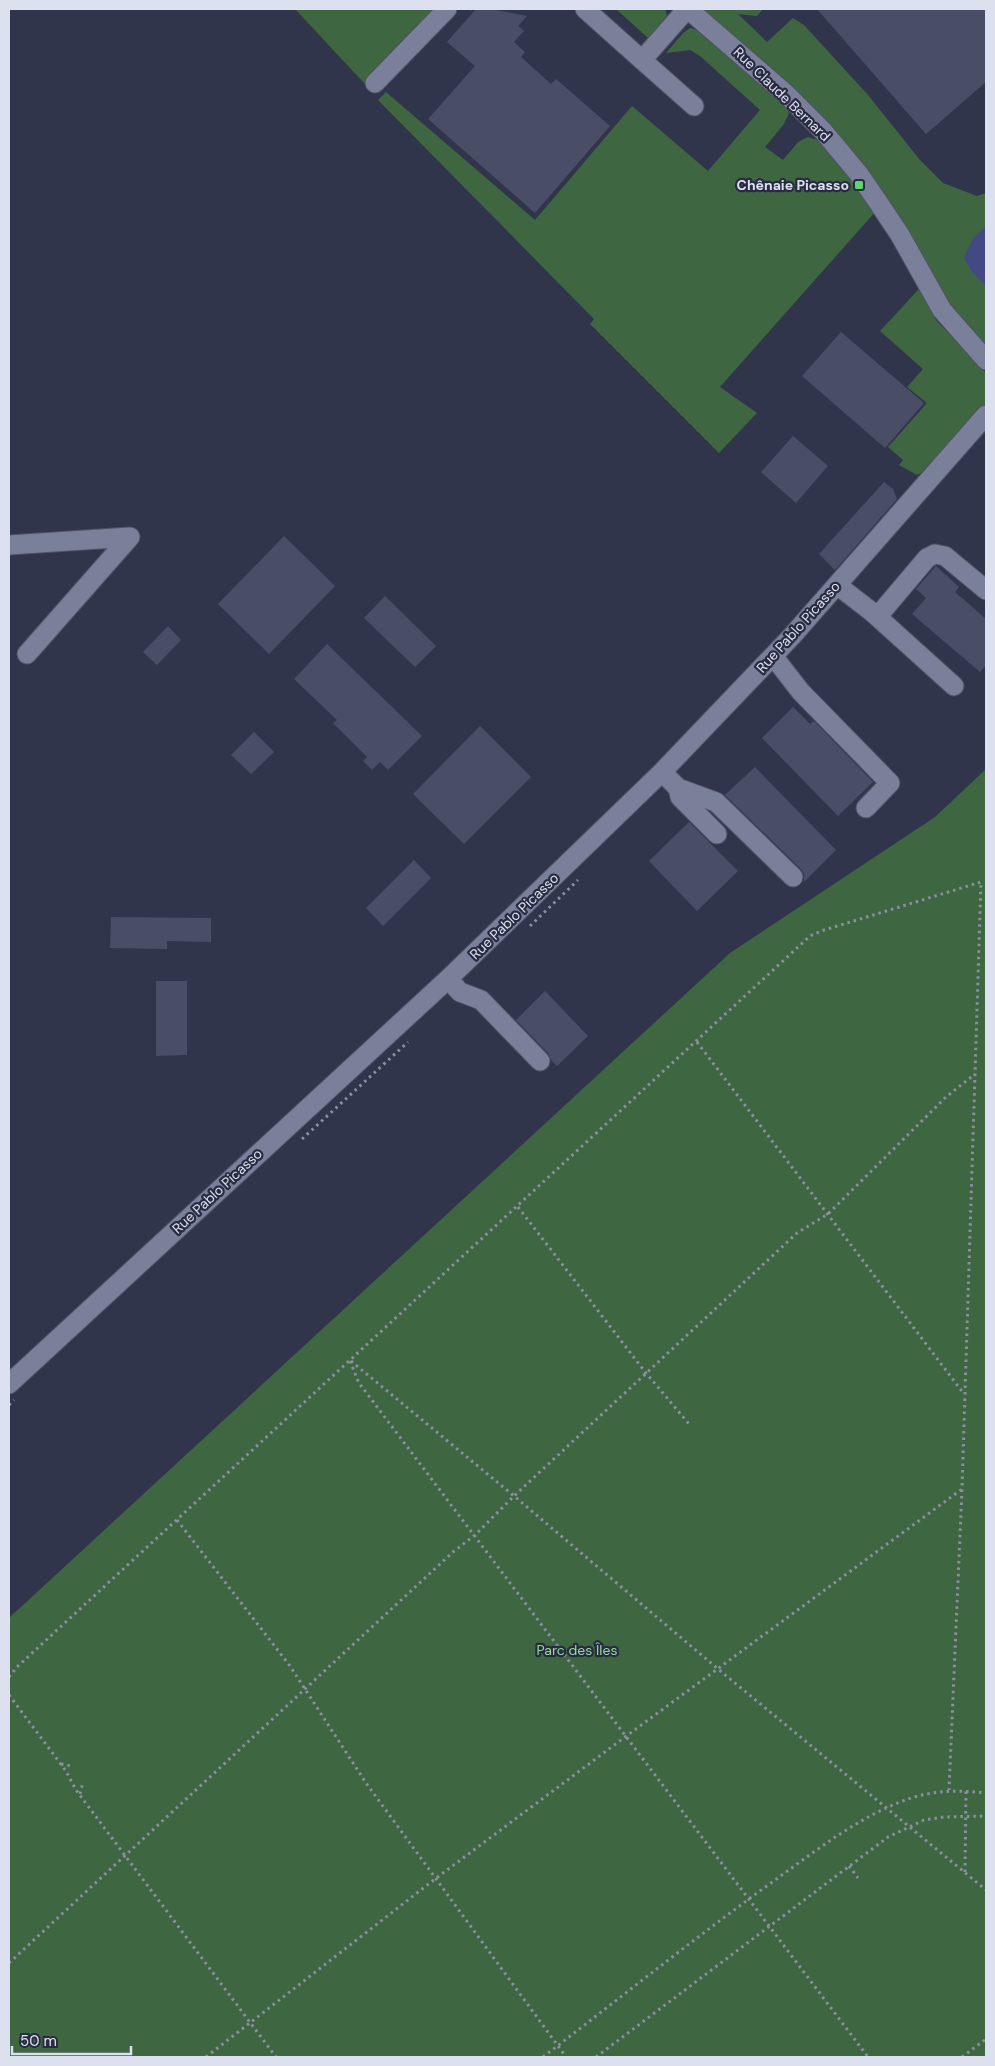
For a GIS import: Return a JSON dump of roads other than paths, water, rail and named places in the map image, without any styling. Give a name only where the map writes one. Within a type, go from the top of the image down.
[{"type":"street","points":[[375,83],[447,9]]},
{"type":"street","points":[[585,9],[694,106]]},
{"type":"street","points":[[642,60],[687,9]]},
{"type":"street","name":"Rue Claude Bernard","points":[[687,9],[786,94],[829,138],[858,172],[900,235],[942,310],[986,360]]},
{"type":"street","name":"Rue Pablo Picasso","points":[[9,1384],[448,979],[662,772],[773,656],[983,423]]},
{"type":"street","points":[[9,544],[130,537],[27,654]]},
{"type":"street","points":[[878,616],[927,558],[936,554],[945,556],[986,590]]},
{"type":"street","points":[[837,585],[878,616],[954,686]]},
{"type":"street","points":[[773,656],[801,692],[890,783],[866,808]]},
{"type":"street","points":[[662,772],[678,788],[716,802],[793,877]]},
{"type":"street","points":[[678,788],[680,797],[717,834]]},
{"type":"street","points":[[448,979],[460,992],[481,1000],[540,1061]]},
{"type":"water","points":[[986,226],[986,286],[973,273],[964,258],[973,238]]},
{"type":"place","name":"Chênaie Picasso","points":[[859,185]]},
{"type":"park label","name":"Parc des Îles","points":[[577,1650]]}]
